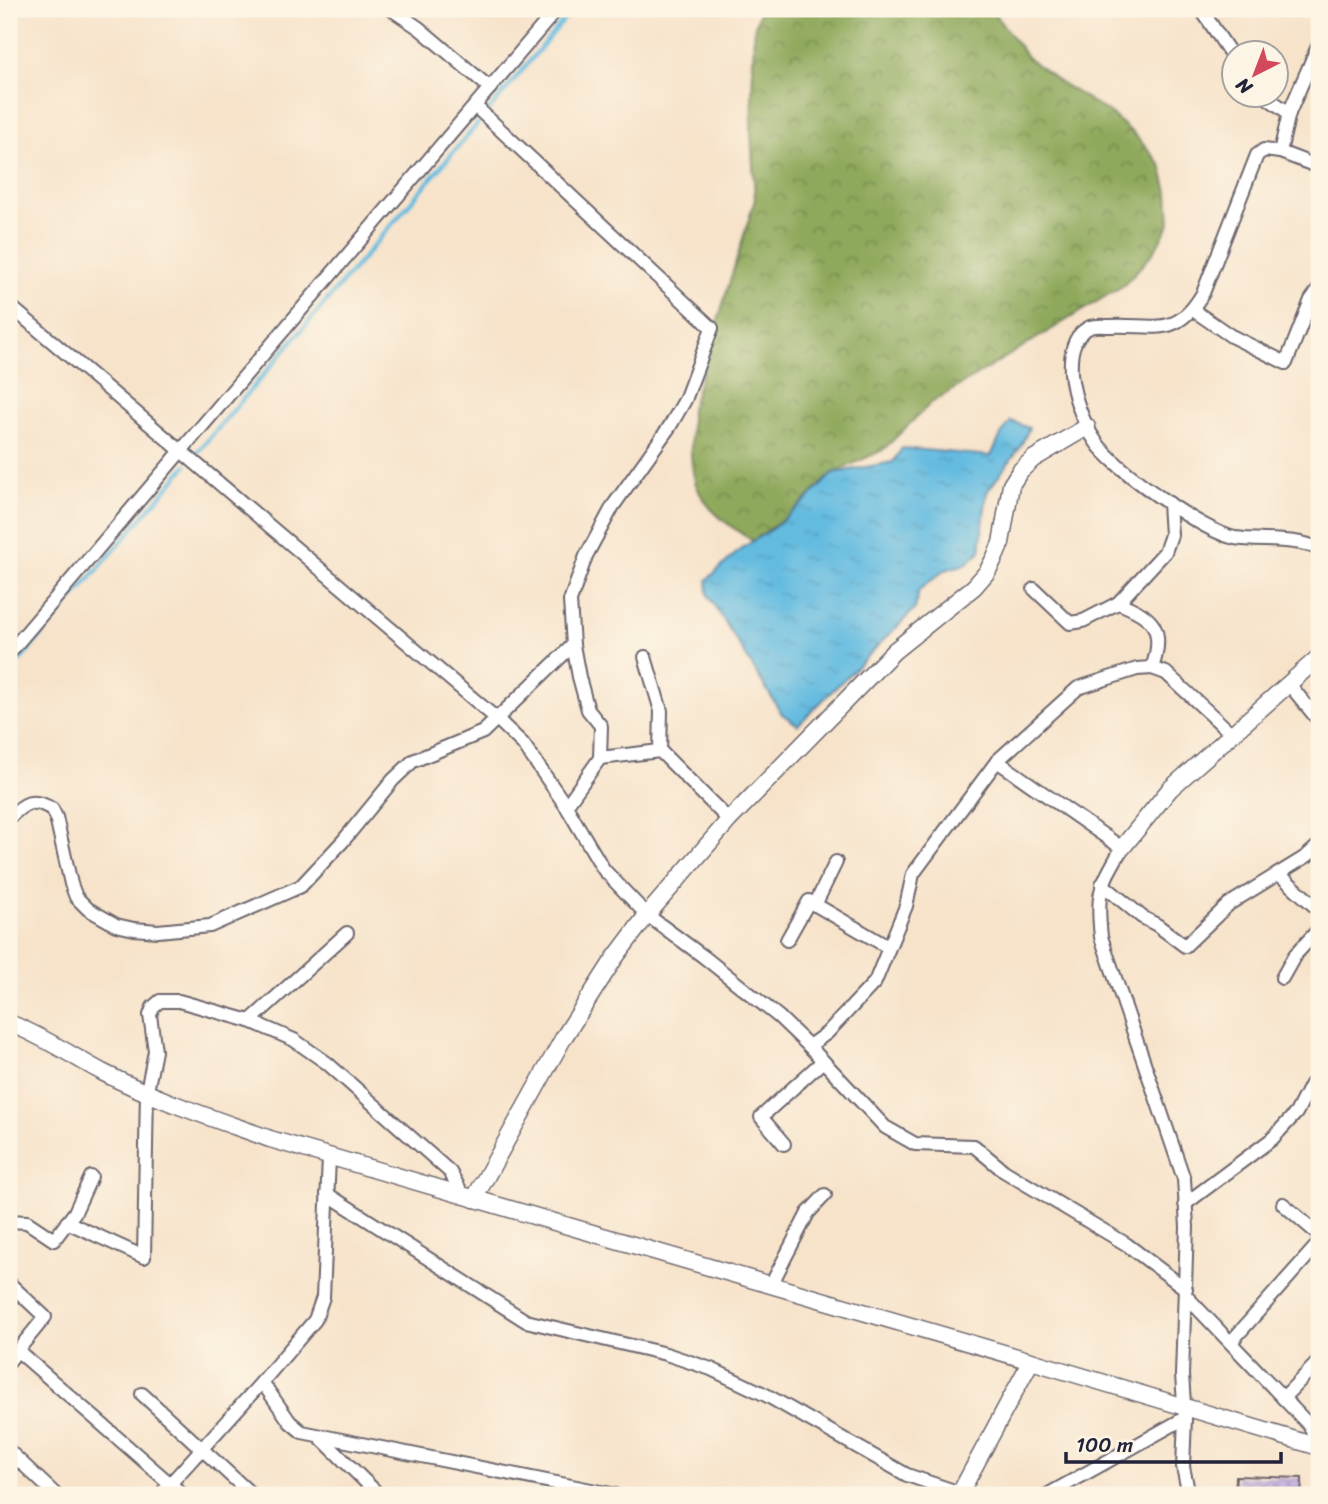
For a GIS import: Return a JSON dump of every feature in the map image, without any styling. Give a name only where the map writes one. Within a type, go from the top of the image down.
[{"type":"street","points":[[391,9],[419,28],[490,88]]},
{"type":"street","points":[[9,653],[558,9]]},
{"type":"street","points":[[1201,9],[1220,38]]},
{"type":"street","points":[[1280,152],[1289,113],[1319,44]]},
{"type":"street","points":[[475,106],[712,328],[685,400],[670,426],[613,506],[586,556],[570,601],[573,645],[587,710],[601,726],[600,758],[566,806]]},
{"type":"street","points":[[1282,108],[1289,113]]},
{"type":"street","points":[[1319,167],[1280,152],[1264,150],[1257,155],[1203,293],[1193,310],[1163,328],[1120,325],[1090,327],[1076,340],[1070,358],[1072,386],[1087,427],[1097,444],[1169,503],[1211,530],[1235,538],[1283,541],[1319,548]]},
{"type":"street","points":[[1193,310],[1231,336],[1286,363],[1311,300],[1319,289]]},
{"type":"street","points":[[9,306],[497,719],[523,744],[566,806],[604,870],[647,915],[768,1008],[809,1046],[885,1127],[915,1144],[974,1146],[1004,1171],[1126,1244],[1185,1292],[1309,1425],[1319,1445]]},
{"type":"street","points":[[469,1198],[564,1037],[614,959],[647,915],[729,820],[894,651],[980,579],[991,564],[1000,543],[1006,502],[1011,485],[1020,471],[1033,459],[1087,427]]},
{"type":"street","points":[[1034,589],[1070,623],[1083,621],[1118,603],[1165,552],[1171,536],[1169,503]]},
{"type":"street","points":[[1118,603],[1147,618],[1156,631],[1160,642],[1152,668]]},
{"type":"street","points":[[9,818],[20,806],[31,802],[40,802],[52,809],[76,897],[103,919],[134,929],[210,926],[300,886],[413,761],[484,733],[573,645]]},
{"type":"street","points":[[645,657],[661,711],[660,751],[729,820]]},
{"type":"street","points":[[1189,1495],[1183,1467],[1184,1179],[1101,937],[1098,905],[1102,884],[1122,848],[1170,789],[1319,657]]},
{"type":"street","points":[[809,1046],[827,1033],[875,982],[906,906],[913,874],[997,761],[1078,688],[1137,669],[1152,668],[1167,673],[1231,734]]},
{"type":"street","points":[[1289,684],[1319,721]]},
{"type":"street","points":[[600,758],[660,751]]},
{"type":"street","points":[[997,761],[1122,848]]},
{"type":"street","points":[[1102,884],[1142,917],[1185,946],[1229,904],[1307,856],[1319,845]]},
{"type":"street","points":[[815,905],[836,862]]},
{"type":"street","points":[[1279,874],[1319,910]]},
{"type":"street","points":[[787,940],[809,901],[888,947]]},
{"type":"street","points":[[1282,978],[1294,955],[1319,929]]},
{"type":"street","points":[[250,1021],[348,933]]},
{"type":"street","points":[[67,1222],[144,1256],[147,1091],[155,1051],[150,1016],[153,1007],[160,1001],[179,1001],[250,1021],[294,1040],[327,1063],[450,1172],[469,1198]]},
{"type":"street","points":[[9,1023],[30,1031],[106,1074],[237,1127],[329,1158],[1031,1361],[1184,1413],[1319,1445]]},
{"type":"street","points":[[784,1144],[761,1117],[823,1061]]},
{"type":"street","points":[[1185,1204],[1272,1139],[1296,1113],[1311,1084]]},
{"type":"street","points":[[160,1495],[315,1320],[323,1297],[329,1158]]},
{"type":"street","points":[[9,1221],[27,1222],[54,1240],[75,1212],[91,1177]]},
{"type":"street","points":[[327,1194],[526,1321],[666,1353],[711,1369],[766,1395],[907,1475],[966,1495]]},
{"type":"street","points":[[771,1285],[808,1213],[825,1195]]},
{"type":"street","points":[[1283,1204],[1319,1235]]},
{"type":"street","points":[[1231,1342],[1319,1243]]},
{"type":"street","points":[[9,1283],[45,1317],[9,1362]]},
{"type":"street","points":[[18,1351],[183,1495]]},
{"type":"street","points":[[960,1495],[1031,1361]]},
{"type":"street","points":[[1283,1398],[1319,1361]]},
{"type":"street","points":[[262,1382],[290,1422],[302,1432],[616,1495]]},
{"type":"street","points":[[142,1394],[252,1495]]},
{"type":"street","points":[[1047,1495],[1184,1413]]},
{"type":"street","points":[[321,1437],[379,1495]]},
{"type":"street","points":[[9,1451],[57,1495]]},
{"type":"green space","points":[[760,9],[991,9],[1028,58],[1061,83],[1110,113],[1135,135],[1161,165],[1168,192],[1170,223],[1153,253],[1124,285],[931,403],[883,450],[833,473],[793,512],[753,541],[716,513],[697,487],[691,455],[691,409],[755,199],[751,132],[754,30]]},
{"type":"water","points":[[1011,421],[1029,428],[1021,446],[987,492],[980,551],[966,564],[945,570],[919,590],[915,609],[798,725],[782,714],[708,595],[707,580],[742,548],[773,528],[807,500],[833,473],[893,462],[902,448],[991,456]]},
{"type":"building","points":[[1236,1476],[1302,1478],[1301,1495],[1235,1495]]},
{"type":"waterway","points":[[489,110],[573,9]]},
{"type":"waterway","points":[[196,454],[480,121]]},
{"type":"waterway","points":[[9,673],[186,466]]}]
